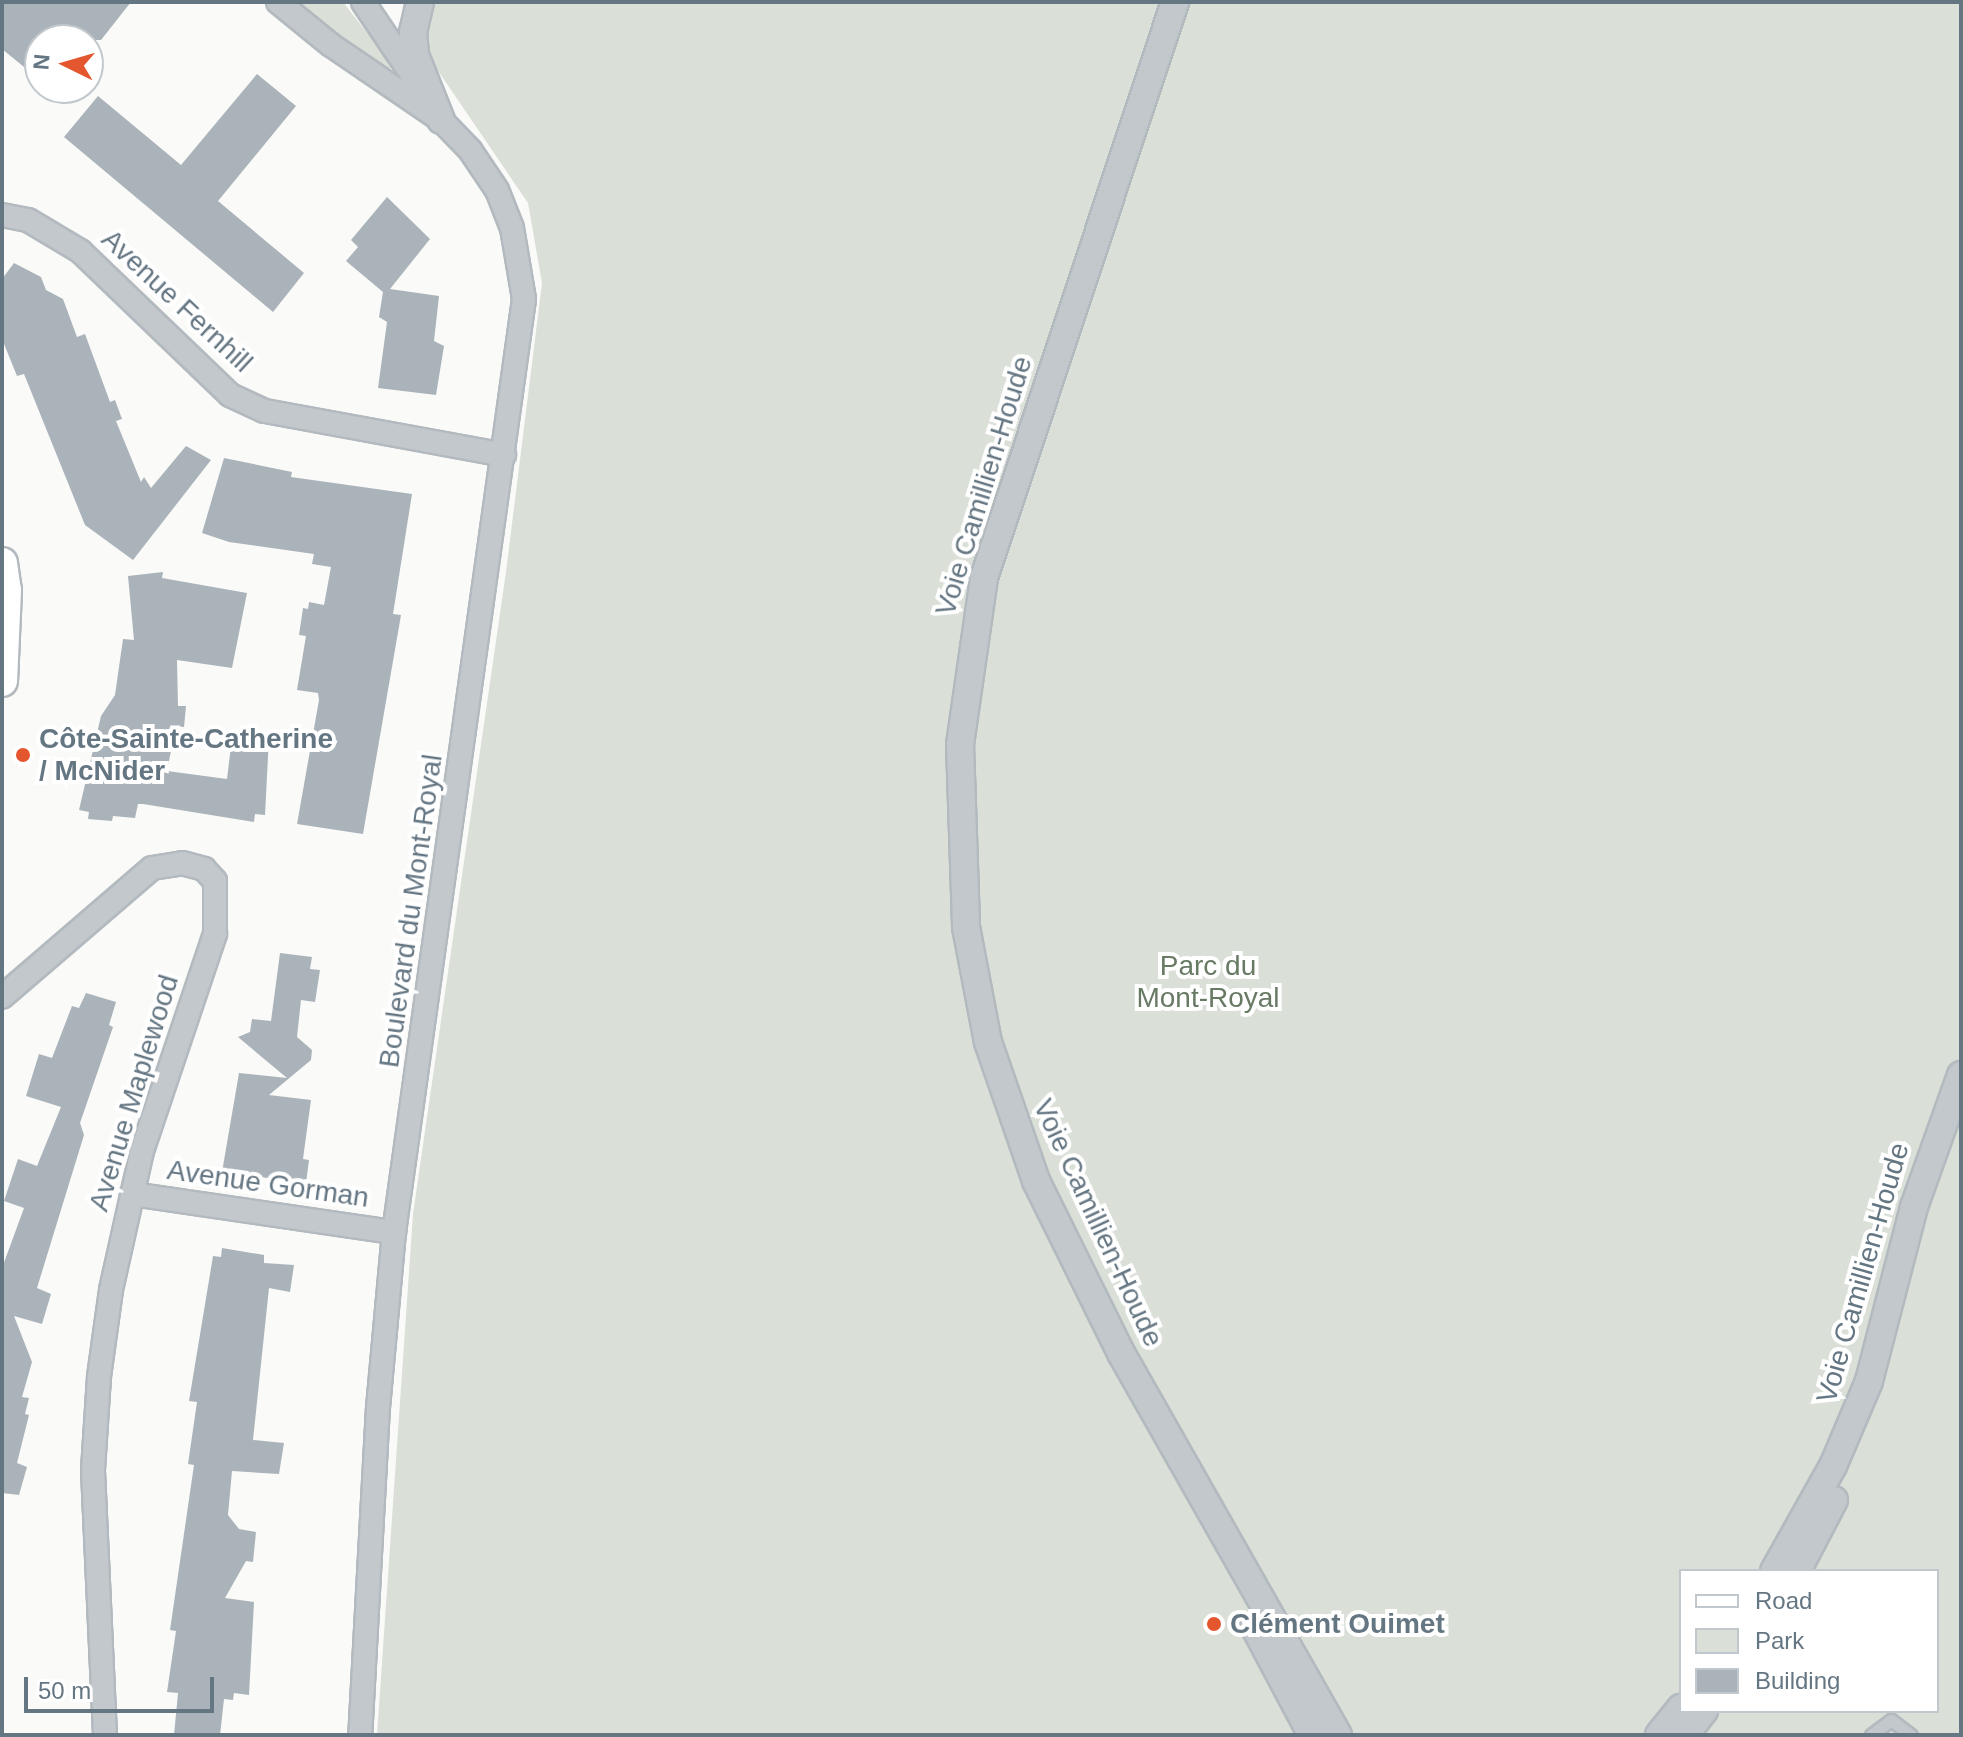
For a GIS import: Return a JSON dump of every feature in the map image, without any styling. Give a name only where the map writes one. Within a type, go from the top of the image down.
[{"type":"main road","points":[[2,563],[2,681]]},
{"type":"street","name":"Boulevard du Mont-Royal","points":[[278,2],[331,45],[441,120]]},
{"type":"street","name":"Boulevard du Mont-Royal","points":[[360,1735],[378,1407],[394,1232],[523,322],[517,250],[497,190],[470,150],[441,120],[363,2]]},
{"type":"street","points":[[420,2],[413,32],[415,55],[441,120]]},
{"type":"street","name":"Voie Camillien-Houde","points":[[1162,2],[974,568],[949,726],[946,812],[952,901],[979,1060],[1031,1201],[1312,1735]]},
{"type":"street","name":"Voie Camillien-Houde","points":[[1175,2],[982,587],[960,744],[966,927],[996,1070],[1036,1181],[1121,1353],[1338,1735]]},
{"type":"street","name":"Avenue Fernhill","points":[[2,215],[28,220],[80,251],[230,395],[265,411],[504,455]]},
{"type":"street","name":"Avenue Maplewood","points":[[2,997],[152,868],[182,863],[204,869],[215,881],[215,934],[132,1194],[111,1290],[93,1471],[105,1735]]},
{"type":"street","name":"Voie Camillien-Houde","points":[[1775,1569],[1833,1466],[1869,1381],[1914,1207],[1961,1075]]},
{"type":"street","name":"Voie Camillien-Houde","points":[[1798,1569],[1850,1465],[1884,1377],[1927,1211],[1961,1108]]},
{"type":"street","name":"Avenue Gorman","points":[[132,1194],[394,1232]]},
{"type":"street","points":[[1659,1735],[1679,1710]]},
{"type":"street","points":[[1685,1735],[1702,1713]]},
{"type":"lane","points":[[1871,1735],[1891,1720],[1911,1735]]},
{"type":"green space","points":[[294,2],[343,2],[393,66],[384,72]]},
{"type":"green space","name":"Parc du Mont-Royal","points":[[431,2],[1961,2],[1961,1735],[377,1735],[413,1214],[506,572],[542,283],[528,203],[432,62],[425,42]]},
{"type":"building","points":[[2,2],[131,2],[104,36],[104,24],[24,24],[24,67],[2,49]]},
{"type":"building","points":[[257,74],[296,106],[218,201],[304,273],[273,312],[64,137],[91,104],[104,104],[104,101],[181,165]]},
{"type":"building","points":[[387,197],[430,239],[390,289],[439,296],[434,341],[444,346],[436,395],[378,388],[387,322],[379,317],[383,292],[346,261],[358,247],[351,240]]},
{"type":"building","points":[[14,263],[41,277],[46,290],[63,299],[77,337],[85,334],[110,402],[115,400],[122,419],[116,421],[141,482],[144,477],[151,488],[186,446],[211,460],[133,560],[85,525],[24,374],[17,376],[2,339],[2,279]]},
{"type":"building","points":[[224,458],[292,472],[291,477],[412,494],[393,614],[401,615],[363,834],[297,824],[319,700],[318,693],[297,690],[306,636],[299,635],[303,608],[308,609],[309,602],[324,605],[331,567],[312,564],[314,554],[229,542],[202,533]]},
{"type":"building","points":[[163,572],[162,578],[247,593],[232,668],[177,660],[178,706],[186,706],[184,727],[176,726],[167,771],[227,779],[231,746],[241,741],[242,734],[269,737],[265,815],[255,814],[254,822],[143,804],[138,804],[135,818],[113,816],[112,821],[88,819],[89,812],[79,810],[101,716],[115,695],[123,639],[134,640],[128,576]]},
{"type":"building","points":[[280,953],[312,957],[310,969],[320,970],[315,1002],[301,1000],[297,1037],[312,1050],[311,1060],[269,1095],[311,1100],[303,1159],[309,1160],[306,1183],[222,1172],[239,1073],[287,1078],[238,1037],[250,1032],[252,1019],[271,1021]]},
{"type":"building","points":[[86,993],[116,1002],[109,1025],[113,1027],[80,1123],[84,1135],[37,1288],[51,1294],[42,1324],[14,1316],[32,1362],[22,1397],[29,1398],[25,1414],[29,1415],[17,1463],[27,1467],[19,1495],[2,1493],[2,1268],[24,1208],[4,1201],[18,1159],[37,1166],[61,1107],[26,1096],[39,1054],[52,1058],[72,1006],[79,1008]]},
{"type":"building","points":[[222,1248],[264,1255],[264,1263],[294,1265],[290,1292],[269,1288],[253,1440],[284,1443],[279,1474],[232,1471],[228,1515],[239,1529],[256,1532],[253,1562],[246,1561],[225,1598],[254,1602],[249,1695],[234,1693],[233,1700],[224,1699],[220,1735],[174,1735],[178,1693],[167,1692],[176,1631],[170,1630],[194,1465],[188,1464],[197,1402],[189,1401],[213,1256],[221,1257]]},
{"type":"place","name":"Côte-Sainte-Catherine / McNider","points":[[23,755]]},
{"type":"place","name":"Clément Ouimet","points":[[1214,1624]]}]
